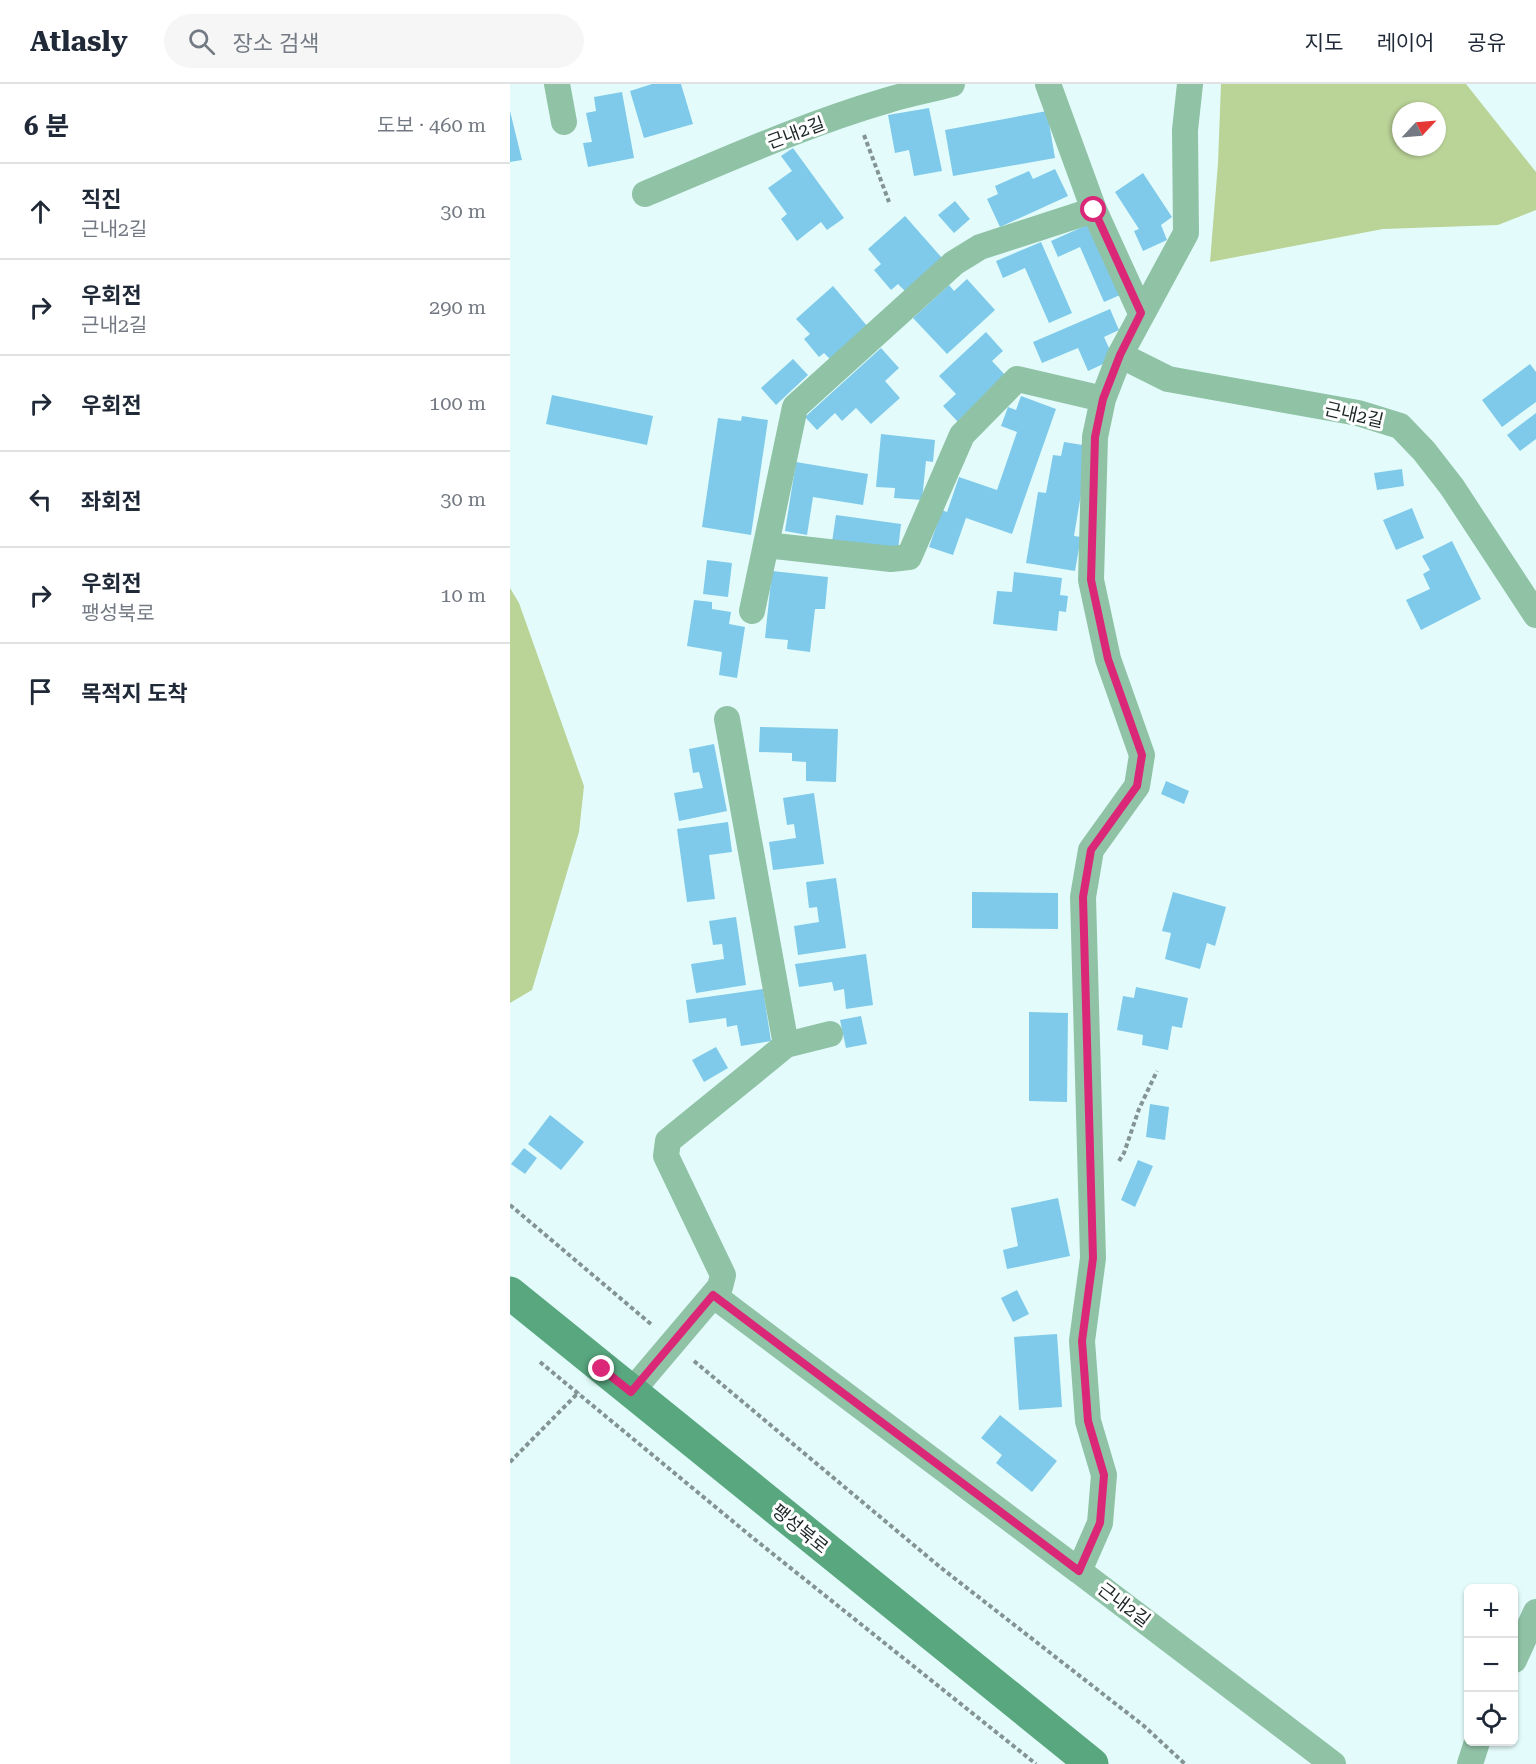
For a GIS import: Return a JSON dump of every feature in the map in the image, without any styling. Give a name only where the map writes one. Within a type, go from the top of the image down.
[{"type":"main road","name":"팽성북로","points":[[510,1293],[1092,1764]]},
{"type":"street","points":[[557,84],[564,122]]},
{"type":"street","name":"근내2길","points":[[645,194],[770,142],[855,111],[952,84]]},
{"type":"street","points":[[1048,84],[1094,210],[1141,313]]},
{"type":"street","name":"근내2길","points":[[1190,84],[1185,130],[1186,233],[1120,355],[1103,399],[1095,437],[1091,580],[1108,659],[1142,755],[1137,786],[1091,850],[1083,897],[1093,1258],[1082,1341],[1088,1421],[1104,1475],[1100,1523],[1079,1571],[1333,1764]]},
{"type":"street","points":[[752,611],[795,408],[954,263],[980,247],[1094,210]]},
{"type":"street","name":"근내2길","points":[[1120,355],[1168,379],[1358,413],[1400,426],[1424,451],[1452,487],[1536,615]]},
{"type":"street","points":[[766,545],[891,559],[909,557],[962,435],[1017,379],[1103,399]]},
{"type":"street","points":[[727,719],[786,1045]]},
{"type":"street","points":[[631,1392],[720,1287],[723,1275],[666,1156],[668,1141],[786,1045],[830,1034]]},
{"type":"street","points":[[713,1295],[1079,1571]]},
{"type":"street","points":[[1518,1651],[1536,1612]]},
{"type":"street","points":[[1470,1764],[1477,1746]]},
{"type":"path","points":[[855,111],[889,202]]},
{"type":"path","points":[[1091,1189],[1110,1174],[1124,1153],[1142,1102],[1157,1071]]},
{"type":"path","points":[[510,1205],[940,1567],[1144,1726],[1185,1764]]},
{"type":"path","points":[[535,1357],[753,1538],[1036,1764]]},
{"type":"path","points":[[510,1462],[602,1369]]},
{"type":"green space","points":[[1221,84],[1466,84],[1536,172],[1536,210],[1498,225],[1383,229],[1210,262],[1218,163]]},
{"type":"green space","points":[[510,588],[519,603],[584,786],[579,832],[532,990],[510,1003]]},
{"type":"building","points":[[652,84],[681,84],[693,124],[644,138],[630,91]]},
{"type":"building","points":[[622,92],[634,158],[588,167],[583,143],[592,142],[586,113],[596,111],[594,97]]},
{"type":"building","points":[[929,108],[942,171],[914,176],[909,150],[895,153],[888,115]]},
{"type":"building","points":[[510,111],[522,160],[510,162]]},
{"type":"building","points":[[1047,111],[1055,158],[953,176],[945,130]]},
{"type":"building","points":[[793,148],[844,218],[827,230],[821,222],[797,241],[781,219],[787,214],[768,188],[792,171],[781,156]]},
{"type":"building","points":[[1055,169],[1068,196],[1000,227],[987,199],[998,194],[995,186],[1029,171],[1033,179]]},
{"type":"building","points":[[1143,173],[1172,217],[1161,225],[1167,240],[1143,251],[1134,231],[1139,229],[1115,192]]},
{"type":"building","points":[[955,201],[970,219],[954,233],[938,215]]},
{"type":"building","points":[[905,216],[942,258],[905,291],[898,284],[891,290],[874,270],[881,264],[868,249]]},
{"type":"building","points":[[1096,221],[1127,292],[1104,302],[1080,247],[1058,257],[1051,241]]},
{"type":"building","points":[[1041,242],[1072,313],[1049,323],[1025,268],[1003,278],[996,261]]},
{"type":"building","points":[[967,279],[995,310],[947,354],[913,318],[949,285],[954,291]]},
{"type":"building","points":[[833,286],[868,327],[830,359],[824,353],[819,357],[804,339],[810,334],[796,319]]},
{"type":"building","points":[[1110,309],[1119,330],[1104,337],[1114,359],[1088,371],[1078,348],[1042,363],[1033,342]]},
{"type":"building","points":[[986,332],[1003,351],[992,361],[1007,377],[958,422],[943,406],[956,394],[939,376]]},
{"type":"building","points":[[881,348],[899,368],[885,381],[900,398],[871,424],[856,408],[842,421],[835,413],[817,430],[805,417]]},
{"type":"building","points":[[793,359],[808,375],[776,405],[761,388]]},
{"type":"building","points":[[1530,364],[1536,372],[1536,402],[1502,427],[1482,400]]},
{"type":"building","points":[[552,395],[653,416],[647,445],[546,424]]},
{"type":"building","points":[[1021,396],[1056,409],[1012,534],[966,518],[953,555],[929,547],[942,510],[947,512],[959,477],[997,490],[1017,432],[1001,426],[1008,407],[1016,410]]},
{"type":"building","points":[[1536,413],[1536,439],[1520,451],[1507,435]]},
{"type":"building","points":[[742,416],[768,420],[751,535],[702,527],[718,418],[741,421]]},
{"type":"building","points":[[881,434],[935,440],[933,462],[926,461],[922,500],[894,498],[895,488],[876,487]]},
{"type":"building","points":[[1064,442],[1089,446],[1074,536],[1081,537],[1075,571],[1026,563],[1038,492],[1046,493],[1053,455],[1061,456]]},
{"type":"building","points":[[796,462],[868,474],[863,505],[813,497],[807,535],[785,531]]},
{"type":"building","points":[[1402,469],[1404,486],[1377,490],[1374,473]]},
{"type":"building","points":[[1412,508],[1424,538],[1396,550],[1383,520]]},
{"type":"building","points":[[836,515],[901,524],[898,550],[832,542]]},
{"type":"building","points":[[1452,541],[1481,599],[1421,630],[1406,600],[1430,589],[1423,574],[1430,570],[1422,556]]},
{"type":"building","points":[[707,560],[732,563],[728,597],[703,594]]},
{"type":"building","points":[[772,571],[828,577],[825,609],[815,609],[810,652],[787,649],[788,640],[765,638]]},
{"type":"building","points":[[1014,572],[1062,578],[1060,595],[1068,596],[1066,612],[1059,611],[1057,631],[993,624],[997,591],[1012,592]]},
{"type":"building","points":[[694,600],[712,602],[712,609],[731,612],[729,624],[745,627],[737,678],[719,675],[722,652],[687,646]]},
{"type":"building","points":[[760,727],[838,729],[836,782],[806,781],[806,762],[792,761],[792,753],[759,752]]},
{"type":"building","points":[[714,744],[727,811],[679,821],[674,793],[703,788],[699,772],[693,773],[689,749]]},
{"type":"building","points":[[1166,781],[1189,791],[1184,804],[1161,794]]},
{"type":"building","points":[[814,793],[824,864],[773,870],[769,842],[796,838],[794,824],[787,825],[783,798]]},
{"type":"building","points":[[728,822],[732,852],[709,855],[715,899],[687,902],[677,829]]},
{"type":"building","points":[[836,878],[846,948],[798,955],[794,926],[819,922],[817,907],[809,908],[806,882]]},
{"type":"building","points":[[972,892],[1058,893],[1058,929],[972,928]]},
{"type":"building","points":[[1173,892],[1226,907],[1215,946],[1207,943],[1200,969],[1165,959],[1171,933],[1162,931]]},
{"type":"building","points":[[736,917],[746,985],[696,993],[691,964],[724,959],[722,944],[713,945],[709,921]]},
{"type":"building","points":[[866,954],[873,1005],[846,1009],[844,989],[834,991],[832,982],[799,987],[795,964]]},
{"type":"building","points":[[1136,987],[1188,998],[1182,1028],[1172,1026],[1168,1050],[1142,1045],[1143,1035],[1117,1030],[1123,996],[1134,998]]},
{"type":"building","points":[[763,989],[771,1041],[741,1046],[737,1025],[727,1027],[726,1018],[689,1023],[686,1000]]},
{"type":"building","points":[[1029,1012],[1068,1013],[1067,1102],[1029,1101]]},
{"type":"building","points":[[861,1016],[867,1044],[846,1048],[840,1020]]},
{"type":"building","points":[[716,1047],[728,1068],[704,1082],[692,1060]]},
{"type":"building","points":[[1150,1104],[1169,1107],[1165,1140],[1146,1137]]},
{"type":"building","points":[[550,1115],[584,1142],[561,1170],[528,1144]]},
{"type":"building","points":[[524,1148],[537,1158],[525,1174],[511,1164]]},
{"type":"building","points":[[1138,1160],[1153,1166],[1135,1207],[1121,1200]]},
{"type":"building","points":[[1058,1198],[1070,1256],[1007,1269],[1003,1250],[1018,1246],[1011,1208]]},
{"type":"building","points":[[1017,1290],[1029,1314],[1013,1322],[1001,1298]]},
{"type":"building","points":[[1057,1334],[1062,1407],[1019,1410],[1014,1337]]},
{"type":"building","points":[[1000,1415],[1057,1461],[1032,1492],[996,1463],[1002,1455],[981,1438]]},
{"type":"route","points":[[602,1369],[631,1392],[713,1295],[1079,1571],[1100,1523],[1104,1475],[1088,1421],[1082,1341],[1093,1258],[1083,897],[1091,850],[1137,786],[1142,755],[1108,659],[1091,580],[1095,437],[1103,399],[1120,355],[1141,313],[1094,210]]}]
